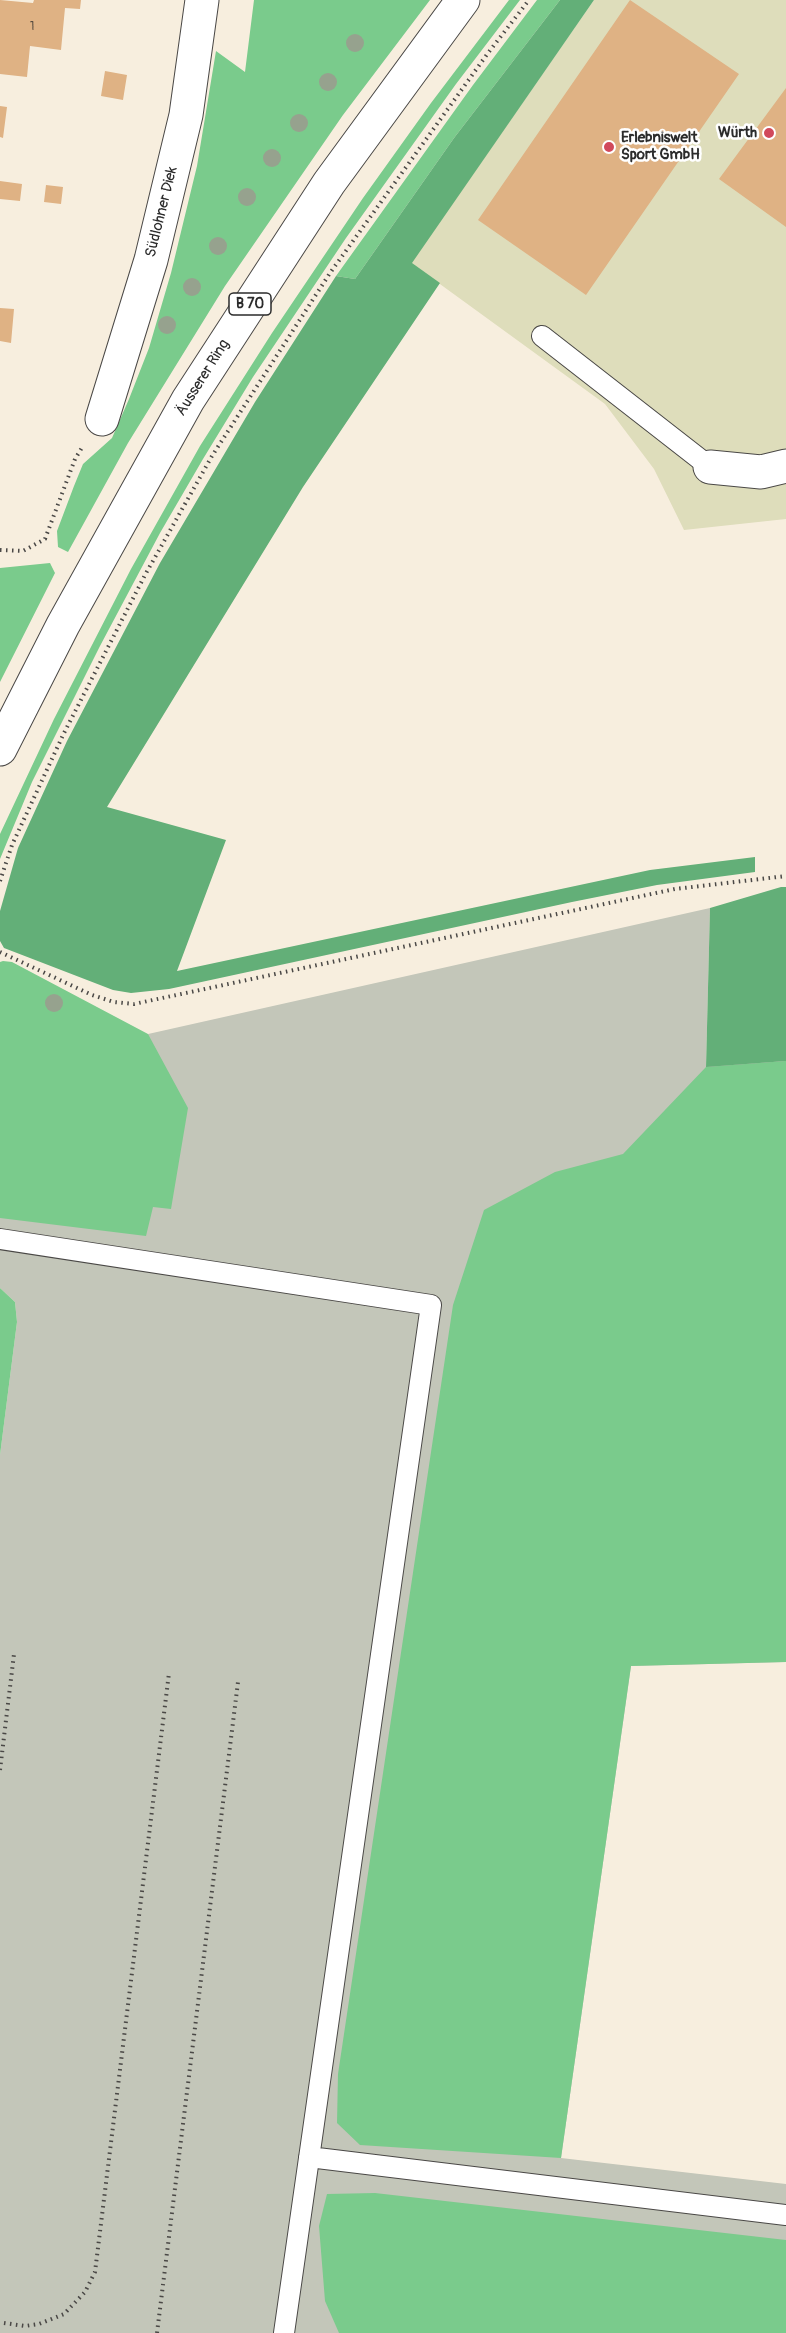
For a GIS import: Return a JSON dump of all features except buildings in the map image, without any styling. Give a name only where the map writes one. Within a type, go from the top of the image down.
[{"type":"main road","name":"Südlohner Diek","points":[[102,419],[151,260],[186,114],[202,0]]},
{"type":"main road","name":"Äusserer Ring","points":[[0,749],[63,625],[188,400],[329,183],[463,0]]},
{"type":"main road","points":[[710,467],[761,472],[786,466]]},
{"type":"lane","points":[[542,336],[710,467]]},
{"type":"lane","points":[[0,1239],[431,1305],[284,2333]]},
{"type":"lane","points":[[309,2157],[786,2216]]},
{"type":"path","points":[[0,881],[12,845],[64,733],[144,575],[212,456],[330,273],[488,53],[529,0]]},
{"type":"path","points":[[0,550],[23,551],[45,539],[75,459],[102,419]]},
{"type":"path","points":[[0,952],[92,995],[114,1002],[134,1004],[675,889],[786,876]]},
{"type":"path","points":[[0,1770],[14,1654]]},
{"type":"path","points":[[4,2323],[25,2326],[39,2324],[64,2314],[86,2292],[95,2272],[169,1673]]},
{"type":"path","points":[[157,2333],[238,1682]]},
{"type":"shaded area","points":[[594,0],[786,0],[786,519],[684,530],[654,469],[605,404],[411,263]]},
{"type":"shaded area","points":[[710,908],[706,1066],[786,1061],[786,1662],[631,1666],[561,2158],[786,2184],[786,2333],[0,2333],[0,1455],[17,1322],[15,1302],[0,1288],[0,1108],[99,1045]]},
{"type":"green space","points":[[254,0],[430,0],[343,115],[225,286],[128,443],[68,552],[58,547],[57,531],[74,486],[83,464],[112,438],[149,348],[171,273],[197,166],[216,51],[245,72]]},
{"type":"green space","points":[[509,0],[520,0],[456,84],[346,238],[253,377],[203,459],[160,533],[100,646],[32,782],[0,859],[0,834],[54,719],[131,569],[200,446],[272,333],[363,198]]},
{"type":"green space","points":[[537,0],[560,0],[454,138],[355,279],[336,276],[473,85]]},
{"type":"green space","points":[[560,0],[594,0],[412,263],[440,283],[303,487],[107,807],[226,840],[177,971],[650,870],[755,857],[755,872],[657,885],[169,989],[131,993],[113,990],[4,948],[0,941],[0,911],[18,848],[67,741],[160,563],[255,402],[336,276],[355,279],[454,138]]},
{"type":"green space","points":[[50,563],[55,573],[0,682],[0,568]]},
{"type":"green space","points":[[786,887],[786,1061],[706,1067],[710,908]]},
{"type":"green space","points":[[0,962],[12,962],[148,1034],[188,1108],[171,1209],[153,1207],[146,1236],[0,1218]]},
{"type":"green space","points":[[786,1061],[786,1662],[631,1666],[561,2158],[360,2145],[337,2123],[338,2074],[453,1305],[484,1210],[555,1172],[623,1154],[706,1067]]},
{"type":"green space","points":[[0,1288],[15,1302],[17,1322],[0,1455]]},
{"type":"green space","points":[[375,2193],[786,2240],[786,2333],[339,2333],[325,2301],[319,2226],[327,2194]]},
{"type":"place","name":"Würth","points":[[769,133]]},
{"type":"place","name":"Erlebniswelt Sport GmbH","points":[[609,147]]}]
